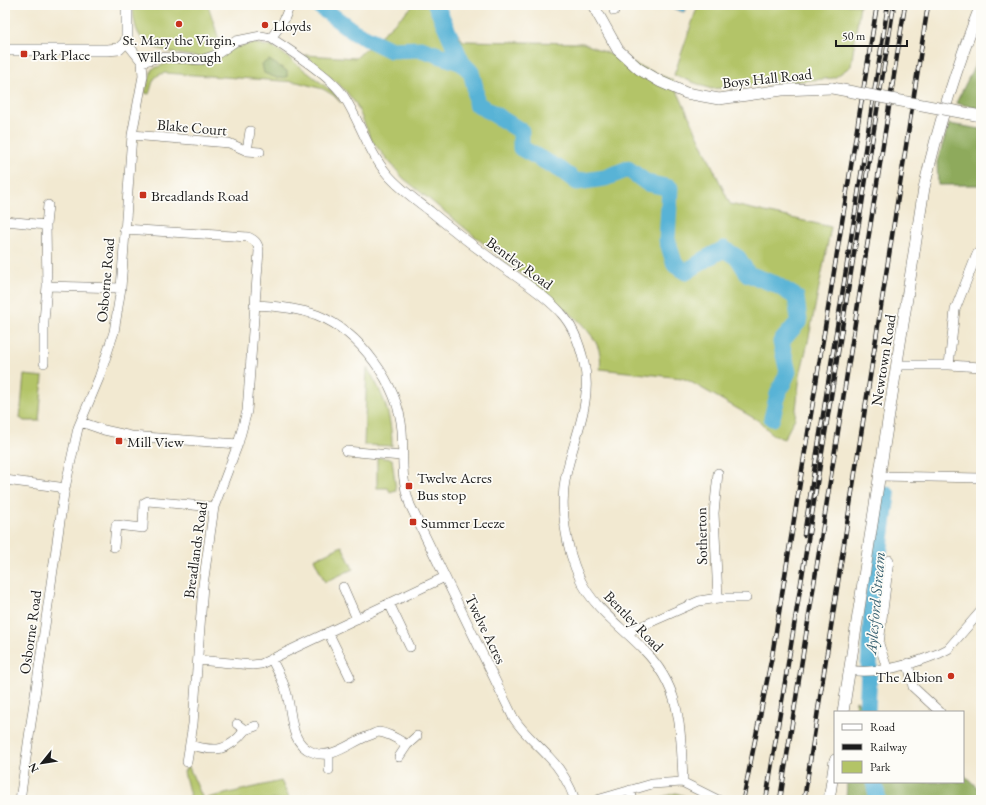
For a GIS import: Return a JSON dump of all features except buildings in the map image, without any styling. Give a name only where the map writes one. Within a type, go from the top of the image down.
[{"type":"street","points":[[5,50],[107,50],[119,48],[126,42],[127,38],[128,5]]},
{"type":"street","points":[[126,42],[142,62],[160,57],[201,60],[216,55],[236,41],[261,36],[271,38],[283,22],[290,5]]},
{"type":"street","name":"Boys Hall Road","points":[[593,5],[618,50],[623,55],[639,69],[661,82],[686,93],[720,99],[782,90],[832,88],[981,116]]},
{"type":"street","name":"Newtown Road","points":[[843,711],[854,671],[879,483],[924,188],[934,143],[978,19],[981,5]]},
{"type":"street","name":"Bentley Road","points":[[271,38],[324,77],[340,92],[366,140],[388,174],[474,247],[542,295],[567,321],[582,354],[587,384],[585,407],[565,478],[564,508],[567,534],[573,560],[587,591],[610,619],[656,663],[670,684],[678,708],[683,778],[682,782]]},
{"type":"street","name":"Osborne Road","points":[[20,800],[64,493],[75,440],[112,339],[121,288],[124,229],[132,135],[143,76],[142,62]]},
{"type":"street","name":"Blake Court","points":[[247,151],[250,131]]},
{"type":"street","name":"Blake Court","points":[[132,135],[229,143],[247,151],[260,152]]},
{"type":"street","points":[[44,363],[47,286],[46,225],[48,205]]},
{"type":"street","points":[[5,222],[46,225]]},
{"type":"street","name":"Breadlands Road","points":[[124,229],[253,239],[257,243],[259,251],[247,411],[238,444],[214,507],[203,585],[198,660],[187,762]]},
{"type":"street","points":[[949,365],[955,310],[981,250]]},
{"type":"street","points":[[47,286],[121,288]]},
{"type":"street","name":"Twelve Acres","points":[[254,305],[297,309],[318,316],[340,328],[367,352],[382,372],[391,392],[402,430],[401,456],[403,484],[410,505],[517,724],[561,771],[576,800]]},
{"type":"street","points":[[898,365],[949,365],[981,367]]},
{"type":"street","points":[[81,422],[104,430],[132,436],[238,444]]},
{"type":"street","points":[[346,451],[401,456]]},
{"type":"street","name":"Sotherton","points":[[718,473],[714,513],[718,598]]},
{"type":"street","points":[[879,483],[981,478]]},
{"type":"street","points":[[5,480],[59,487],[64,493]]},
{"type":"street","points":[[114,546],[116,525],[143,528],[144,503],[148,501],[214,507]]},
{"type":"street","points":[[883,670],[879,644],[889,560]]},
{"type":"street","points":[[198,660],[252,665],[272,660],[445,576]]},
{"type":"street","points":[[343,587],[356,619]]},
{"type":"street","points":[[626,633],[699,601],[718,598],[746,598]]},
{"type":"street","points":[[389,603],[410,647]]},
{"type":"street","points":[[854,671],[883,670],[946,651],[981,611]]},
{"type":"street","points":[[328,632],[350,676]]},
{"type":"street","points":[[272,660],[286,690],[294,735],[309,751],[319,755],[329,756],[364,737],[379,732],[393,737],[407,745]]},
{"type":"street","points":[[908,663],[912,687],[939,711]]},
{"type":"street","points":[[190,745],[207,750],[220,750],[236,742],[241,727],[256,726]]},
{"type":"street","points":[[399,757],[407,745],[417,736]]},
{"type":"street","points":[[329,756],[329,770]]},
{"type":"street","points":[[829,800],[834,767]]},
{"type":"street","points":[[597,800],[652,784],[682,782],[712,799]]},
{"type":"street","points":[[630,790],[633,800]]},
{"type":"green space","points":[[133,5],[208,5],[220,43],[209,54],[199,57],[174,53],[149,45],[145,42],[137,30],[133,15]]},
{"type":"green space","points":[[414,5],[436,5],[463,41],[583,43],[672,80],[730,204],[831,227],[800,375],[795,418],[784,439],[773,435],[759,421],[682,378],[600,369],[600,354],[596,342],[578,320],[403,178],[372,141],[356,104],[345,90],[305,55],[356,58]]},
{"type":"green space","points":[[698,5],[860,5],[851,66],[834,78],[711,89],[674,75]]},
{"type":"green space","points":[[253,43],[272,47],[281,52],[333,92],[341,103],[333,95],[323,89],[297,82],[165,73],[155,78],[149,94],[145,93],[152,69],[168,63],[206,64],[215,60],[231,49]]},
{"type":"green space","points":[[981,58],[981,109],[956,103],[977,61]]},
{"type":"green space","points":[[269,60],[287,71],[287,77],[277,78],[264,73],[262,64]]},
{"type":"green space","points":[[949,124],[981,129],[981,185],[938,185],[937,162]]},
{"type":"green space","points":[[367,368],[378,386],[386,405],[392,435],[392,446],[364,445]]},
{"type":"green space","points":[[24,375],[43,377],[39,421],[24,421],[20,418]]},
{"type":"green space","points":[[377,457],[392,459],[396,490],[390,492],[388,488],[377,488]]},
{"type":"green space","points":[[342,546],[353,569],[325,582],[314,559]]},
{"type":"green space","points":[[856,701],[874,711],[855,711]]},
{"type":"green space","points":[[188,765],[203,799],[281,781],[290,800],[191,800],[184,772]]},
{"type":"green space","points":[[964,775],[981,791],[981,800],[846,800],[847,783],[964,783]]},
{"type":"green space","points":[[676,793],[696,800],[663,800],[662,797]]},
{"type":"water","points":[[673,5],[685,7],[686,11],[683,12],[672,8]]},
{"type":"waterway","points":[[318,5],[354,32],[391,50],[421,49],[462,63]]},
{"type":"waterway","name":"Aylesford Stream","points":[[436,5],[462,63],[471,72],[475,87],[476,103],[521,131],[521,148],[561,170],[577,182],[605,178],[628,169],[647,183],[670,188],[667,240],[675,265],[686,272],[724,249],[738,258],[748,274],[775,284],[796,297],[799,321],[781,342],[788,372],[778,394],[772,418]]},
{"type":"waterway","name":"Aylesford Stream","points":[[867,711],[872,605],[887,495]]},
{"type":"waterway","name":"Aylesford Stream","points":[[874,783],[878,800]]},
{"type":"railway","points":[[743,800],[772,656],[877,5]]},
{"type":"railway","points":[[804,535],[888,5]]},
{"type":"railway","points":[[766,800],[894,5]]},
{"type":"railway","points":[[780,800],[905,5]]},
{"type":"railway","points":[[804,800],[928,5]]},
{"type":"place","name":"St. Mary the Virgin, Willesborough","points":[[179,24]]},
{"type":"place","name":"Lloyds","points":[[265,25]]},
{"type":"place","name":"Park Place","points":[[24,54]]},
{"type":"place","name":"Breadlands Road","points":[[143,195]]},
{"type":"place","name":"Mill View","points":[[119,441]]},
{"type":"place","name":"Twelve Acres Bus stop","points":[[409,486]]},
{"type":"place","name":"Summer Leeze","points":[[413,522]]},
{"type":"place","name":"The Albion","points":[[951,676]]}]
